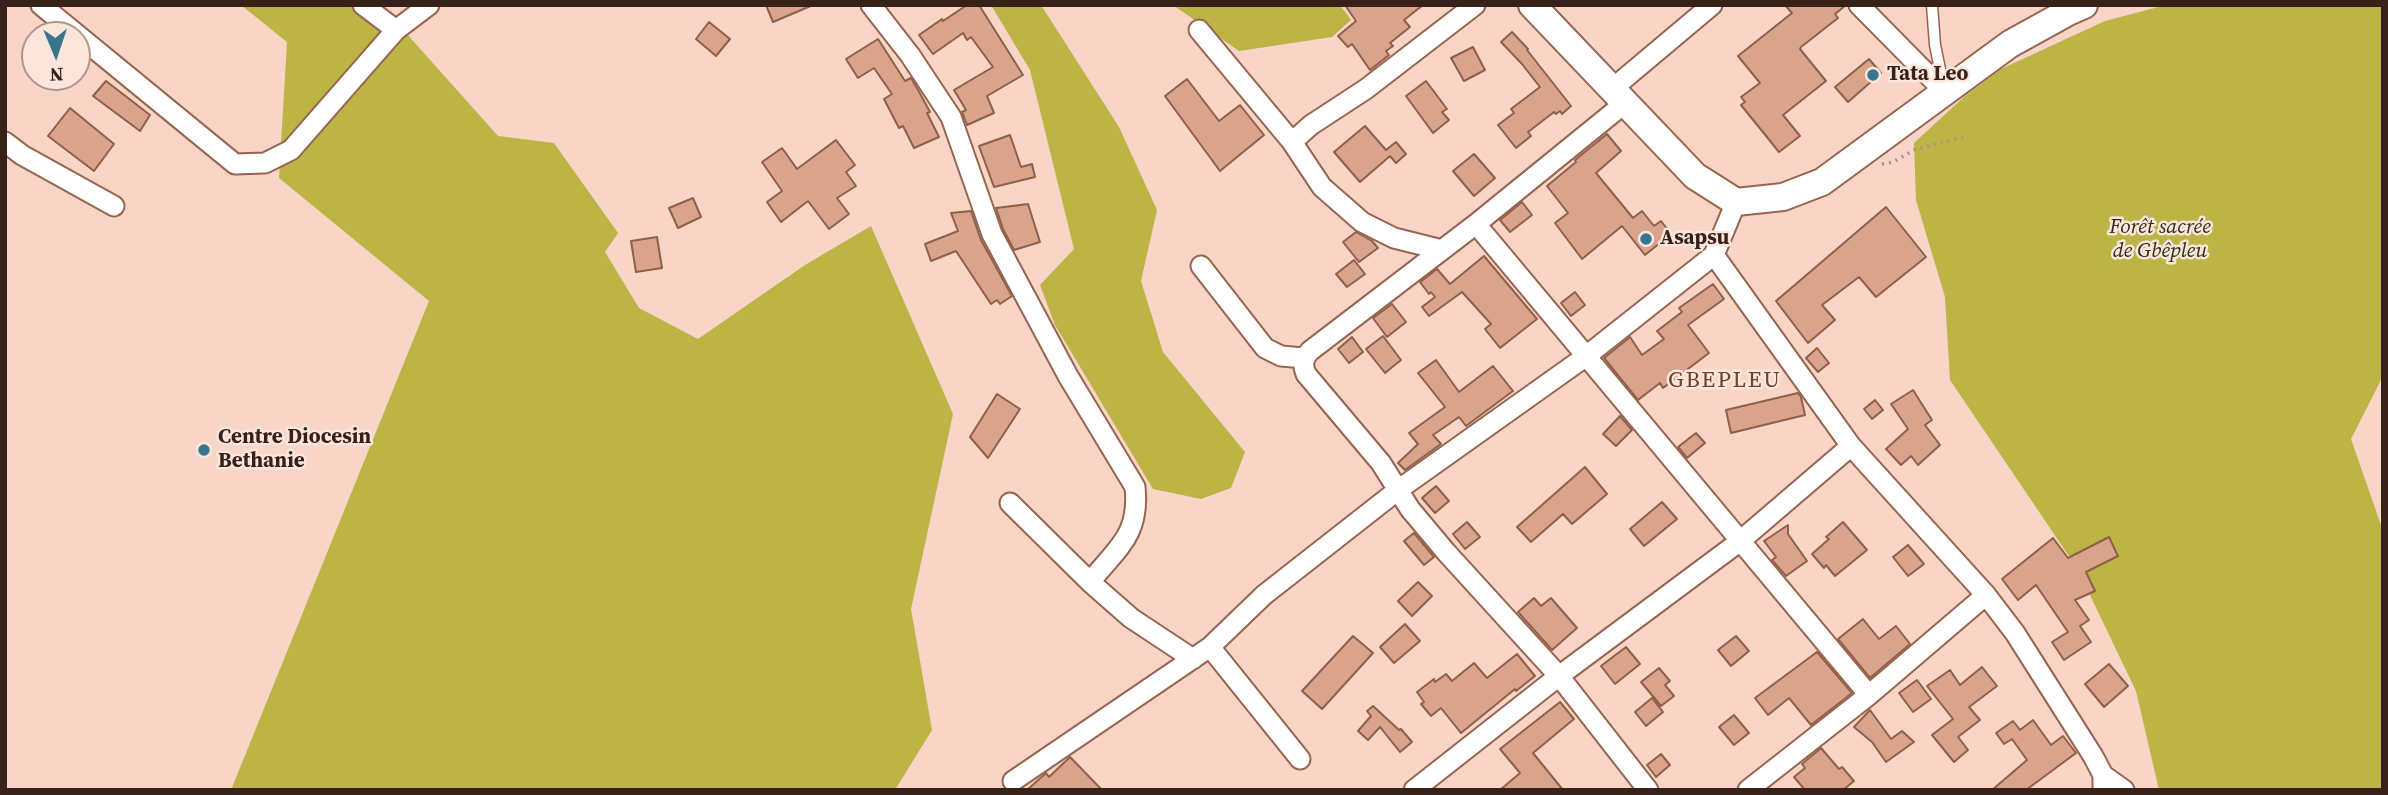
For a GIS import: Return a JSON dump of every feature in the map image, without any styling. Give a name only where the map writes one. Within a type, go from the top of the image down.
[{"type":"main road","points":[[1532,5],[1695,176],[1736,202],[1783,197],[1822,182],[2010,44],[2084,5]]},
{"type":"street","points":[[41,5],[236,164],[265,163],[291,150],[396,30],[429,5]]},
{"type":"street","points":[[363,5],[396,30]]},
{"type":"street","points":[[871,5],[910,55],[951,117],[992,234],[1068,376],[1135,487],[1137,508],[1131,532],[1090,582]]},
{"type":"street","points":[[1292,142],[1311,125],[1366,89],[1475,5]]},
{"type":"street","points":[[1648,790],[1559,676],[1410,509],[1360,436],[1306,374],[1303,365],[1304,358],[1310,351],[1476,224],[1618,96],[1712,5]]},
{"type":"street","points":[[1859,5],[1944,91]]},
{"type":"street","points":[[1199,30],[1292,142],[1322,187],[1362,222],[1394,238],[1442,250]]},
{"type":"street","points":[[5,142],[22,155],[114,206]]},
{"type":"street","points":[[1013,781],[1193,659],[1264,596],[1398,490],[1585,358],[1714,255],[1736,202]]},
{"type":"street","points":[[1476,224],[1868,695]]},
{"type":"street","points":[[1714,255],[1851,446],[1986,595],[2015,633],[2093,756],[2103,782],[2124,790]]},
{"type":"street","points":[[1201,266],[1265,348],[1280,356],[1304,358]]},
{"type":"street","points":[[1414,790],[1559,676],[1739,542],[1851,446]]},
{"type":"street","points":[[1010,503],[1090,582],[1131,618],[1193,659]]},
{"type":"street","points":[[1748,790],[1868,695],[1986,595]]},
{"type":"street","points":[[1210,646],[1300,759]]},
{"type":"lane","points":[[1932,5],[1935,45],[1944,91]]},
{"type":"path","points":[[1862,153],[1874,166],[1893,162],[1914,150],[1963,137]]},
{"type":"green space","points":[[241,5],[381,5],[498,136],[554,143],[618,233],[605,252],[639,308],[698,339],[805,265],[871,226],[953,414],[911,609],[932,730],[895,790],[231,790],[429,301],[279,178],[287,42]]},
{"type":"green space","points":[[991,5],[1041,5],[1119,127],[1157,210],[1141,281],[1163,352],[1245,452],[1231,488],[1201,499],[1153,489],[1055,325],[1040,285],[1074,249],[1030,70]]},
{"type":"green space","points":[[1173,5],[1340,5],[1351,20],[1332,37],[1239,51]]},
{"type":"green space","name":"Forêt sacrée de Gbêpleu","points":[[2166,5],[2383,5],[2383,376],[2351,439],[2383,531],[2381,790],[2159,790],[2136,691],[2077,568],[1950,380],[1945,297],[1916,200],[1914,143],[1965,96],[2001,69],[2105,21]]},
{"type":"building","points":[[766,5],[813,5],[773,22]]},
{"type":"building","points":[[967,5],[979,5],[1023,75],[987,96],[994,113],[967,125],[962,112],[966,110],[954,90],[993,67],[971,37],[967,40],[963,33],[933,54],[919,35]]},
{"type":"building","points":[[1345,5],[1423,5],[1404,20],[1410,27],[1390,43],[1393,46],[1386,51],[1389,55],[1370,70],[1352,44],[1348,47],[1338,36],[1356,21]]},
{"type":"building","points":[[1785,5],[1846,5],[1835,14],[1838,18],[1800,49],[1826,81],[1783,115],[1800,136],[1779,152],[1741,105],[1745,102],[1741,97],[1760,83],[1738,56],[1792,13]]},
{"type":"building","points":[[709,22],[730,39],[716,56],[696,39]]},
{"type":"building","points":[[1512,32],[1571,106],[1562,114],[1560,111],[1556,114],[1554,112],[1528,132],[1531,136],[1516,148],[1498,125],[1514,113],[1511,109],[1540,87],[1501,42]]},
{"type":"building","points":[[878,39],[905,81],[911,78],[930,112],[927,113],[939,137],[914,148],[903,126],[899,128],[884,99],[892,94],[874,68],[858,78],[846,59]]},
{"type":"building","points":[[1473,47],[1485,70],[1464,81],[1451,58]]},
{"type":"building","points":[[1869,59],[1881,73],[1848,102],[1835,87]]},
{"type":"building","points":[[1187,79],[1219,121],[1240,105],[1264,135],[1220,171],[1165,96]]},
{"type":"building","points":[[106,81],[150,115],[140,131],[93,96]]},
{"type":"building","points":[[1426,81],[1447,109],[1442,112],[1449,120],[1433,133],[1406,96]]},
{"type":"building","points":[[70,108],[114,144],[94,171],[48,136]]},
{"type":"building","points":[[1365,126],[1386,150],[1396,142],[1406,154],[1396,163],[1390,156],[1360,182],[1334,152]]},
{"type":"building","points":[[1607,134],[1621,151],[1596,173],[1633,218],[1642,211],[1654,226],[1661,221],[1671,234],[1645,255],[1622,226],[1582,259],[1555,223],[1568,213],[1547,186]]},
{"type":"building","points":[[1010,135],[1021,167],[1032,164],[1035,177],[994,187],[979,146]]},
{"type":"building","points":[[836,140],[855,165],[846,172],[856,186],[837,198],[849,214],[829,229],[808,201],[781,222],[767,202],[782,191],[762,162],[782,148],[797,169]]},
{"type":"building","points":[[1474,154],[1495,178],[1474,196],[1453,171]]},
{"type":"building","points":[[693,198],[701,217],[678,228],[669,208]]},
{"type":"building","points":[[1522,202],[1532,215],[1510,232],[1500,220]]},
{"type":"building","points":[[1028,204],[1040,242],[1014,250],[996,208]]},
{"type":"building","points":[[1886,207],[1926,257],[1876,297],[1859,277],[1822,305],[1835,320],[1808,343],[1776,301]]},
{"type":"building","points":[[971,211],[981,240],[1012,296],[1000,304],[997,300],[991,304],[956,251],[931,261],[925,244],[958,231],[951,213]]},
{"type":"building","points":[[1356,232],[1372,241],[1378,248],[1359,262],[1343,242]]},
{"type":"building","points":[[657,237],[662,268],[636,272],[631,241]]},
{"type":"building","points":[[1484,256],[1537,319],[1500,348],[1485,329],[1491,324],[1462,292],[1429,316],[1422,307],[1435,297],[1431,292],[1429,294],[1420,282],[1437,269],[1450,284]]},
{"type":"building","points":[[1354,260],[1365,274],[1347,287],[1336,274]]},
{"type":"building","points":[[1713,284],[1724,299],[1688,325],[1709,353],[1663,388],[1660,383],[1638,400],[1604,358],[1630,337],[1642,355],[1664,339],[1657,331],[1682,312],[1679,308]]},
{"type":"building","points":[[1575,292],[1585,305],[1571,316],[1561,303]]},
{"type":"building","points":[[1392,304],[1406,322],[1387,337],[1373,318]]},
{"type":"building","points":[[1383,336],[1401,360],[1385,373],[1366,349]]},
{"type":"building","points":[[1352,337],[1363,352],[1349,363],[1338,349]]},
{"type":"building","points":[[1817,348],[1829,363],[1818,372],[1806,358]]},
{"type":"building","points":[[1436,360],[1459,392],[1493,366],[1513,391],[1466,426],[1459,417],[1433,435],[1441,444],[1405,470],[1398,463],[1418,444],[1409,433],[1445,407],[1418,373]]},
{"type":"building","points":[[1913,390],[1932,420],[1925,425],[1940,445],[1918,465],[1911,456],[1901,465],[1886,449],[1908,429],[1891,404]]},
{"type":"building","points":[[1798,393],[1805,415],[1731,433],[1726,410]]},
{"type":"building","points":[[997,394],[1020,409],[988,458],[970,437]]},
{"type":"building","points":[[1875,400],[1883,410],[1872,419],[1864,409]]},
{"type":"building","points":[[1620,416],[1632,430],[1616,446],[1603,434]]},
{"type":"building","points":[[1696,433],[1705,443],[1687,458],[1678,447]]},
{"type":"building","points":[[1585,467],[1607,494],[1572,524],[1563,514],[1531,542],[1517,527]]},
{"type":"building","points":[[1436,486],[1449,501],[1435,513],[1422,498]]},
{"type":"building","points":[[1662,502],[1677,519],[1644,546],[1630,529]]},
{"type":"building","points":[[1467,522],[1480,537],[1465,549],[1453,534]]},
{"type":"building","points":[[1843,522],[1867,550],[1835,576],[1812,554]]},
{"type":"building","points":[[1788,525],[1788,534],[1807,561],[1786,576],[1772,560],[1776,557],[1764,541]]},
{"type":"building","points":[[1414,533],[1434,557],[1424,565],[1404,541]]},
{"type":"building","points":[[2109,537],[2118,556],[2086,572],[2095,591],[2075,600],[2089,620],[2080,626],[2091,642],[2064,660],[2052,642],[2068,632],[2036,585],[2018,600],[2002,579],[2053,538],[2068,558]]},
{"type":"building","points":[[1908,545],[1924,564],[1908,576],[1893,557]]},
{"type":"building","points":[[1418,582],[1432,596],[1412,616],[1398,601]]},
{"type":"building","points":[[1534,598],[1541,606],[1551,598],[1577,628],[1552,650],[1518,612]]},
{"type":"building","points":[[1863,619],[1879,639],[1896,626],[1910,644],[1870,678],[1838,639]]},
{"type":"building","points":[[1405,624],[1420,641],[1394,663],[1380,647]]},
{"type":"building","points":[[1353,636],[1373,653],[1322,709],[1302,691]]},
{"type":"building","points":[[1736,636],[1749,651],[1731,666],[1718,650]]},
{"type":"building","points":[[1626,647],[1640,664],[1615,684],[1601,666]]},
{"type":"building","points":[[1817,652],[1852,693],[1811,725],[1789,698],[1768,715],[1755,698]]},
{"type":"building","points":[[1517,654],[1535,676],[1461,733],[1441,708],[1431,716],[1421,704],[1424,702],[1417,692],[1434,679],[1435,682],[1446,674],[1452,681],[1474,663],[1487,678]]},
{"type":"building","points":[[2109,664],[2128,686],[2104,707],[2085,684]]},
{"type":"building","points":[[1982,667],[1997,686],[1969,707],[1980,720],[1958,737],[1968,750],[1954,762],[1932,735],[1953,719],[1927,686],[1950,670],[1960,685]]},
{"type":"building","points":[[1659,668],[1670,681],[1665,685],[1674,696],[1661,706],[1641,682]]},
{"type":"building","points":[[1917,680],[1931,699],[1913,712],[1899,693]]},
{"type":"building","points":[[1652,698],[1663,712],[1646,726],[1635,712]]},
{"type":"building","points":[[1560,702],[1574,719],[1533,753],[1563,790],[1500,790],[1520,773],[1500,749]]},
{"type":"building","points":[[1373,706],[1412,742],[1400,752],[1380,727],[1368,740],[1358,731],[1371,716],[1367,711]]},
{"type":"building","points":[[1870,710],[1891,739],[1902,731],[1914,742],[1886,762],[1872,742],[1854,727]]},
{"type":"building","points":[[1734,715],[1749,733],[1734,745],[1719,727]]},
{"type":"building","points":[[2033,720],[2051,745],[2063,736],[2076,753],[2026,790],[1992,790],[2027,760],[2012,739],[2004,744],[1996,733],[2013,721],[2020,730]]},
{"type":"building","points":[[1821,748],[1839,769],[1842,767],[1854,781],[1843,790],[1805,790],[1794,777],[1805,768],[1802,764]]},
{"type":"building","points":[[1661,754],[1670,765],[1656,777],[1647,765]]},
{"type":"building","points":[[1070,757],[1102,790],[1027,790],[1046,773],[1049,777]]},
{"type":"place","name":"Tata Leo","points":[[1873,75]]},
{"type":"place","name":"Asapsu","points":[[1646,239]]},
{"type":"place","name":"Centre Diocesin Bethanie","points":[[204,450]]},
{"type":"district","name":"GBEPLEU","points":[[1725,381]]}]
